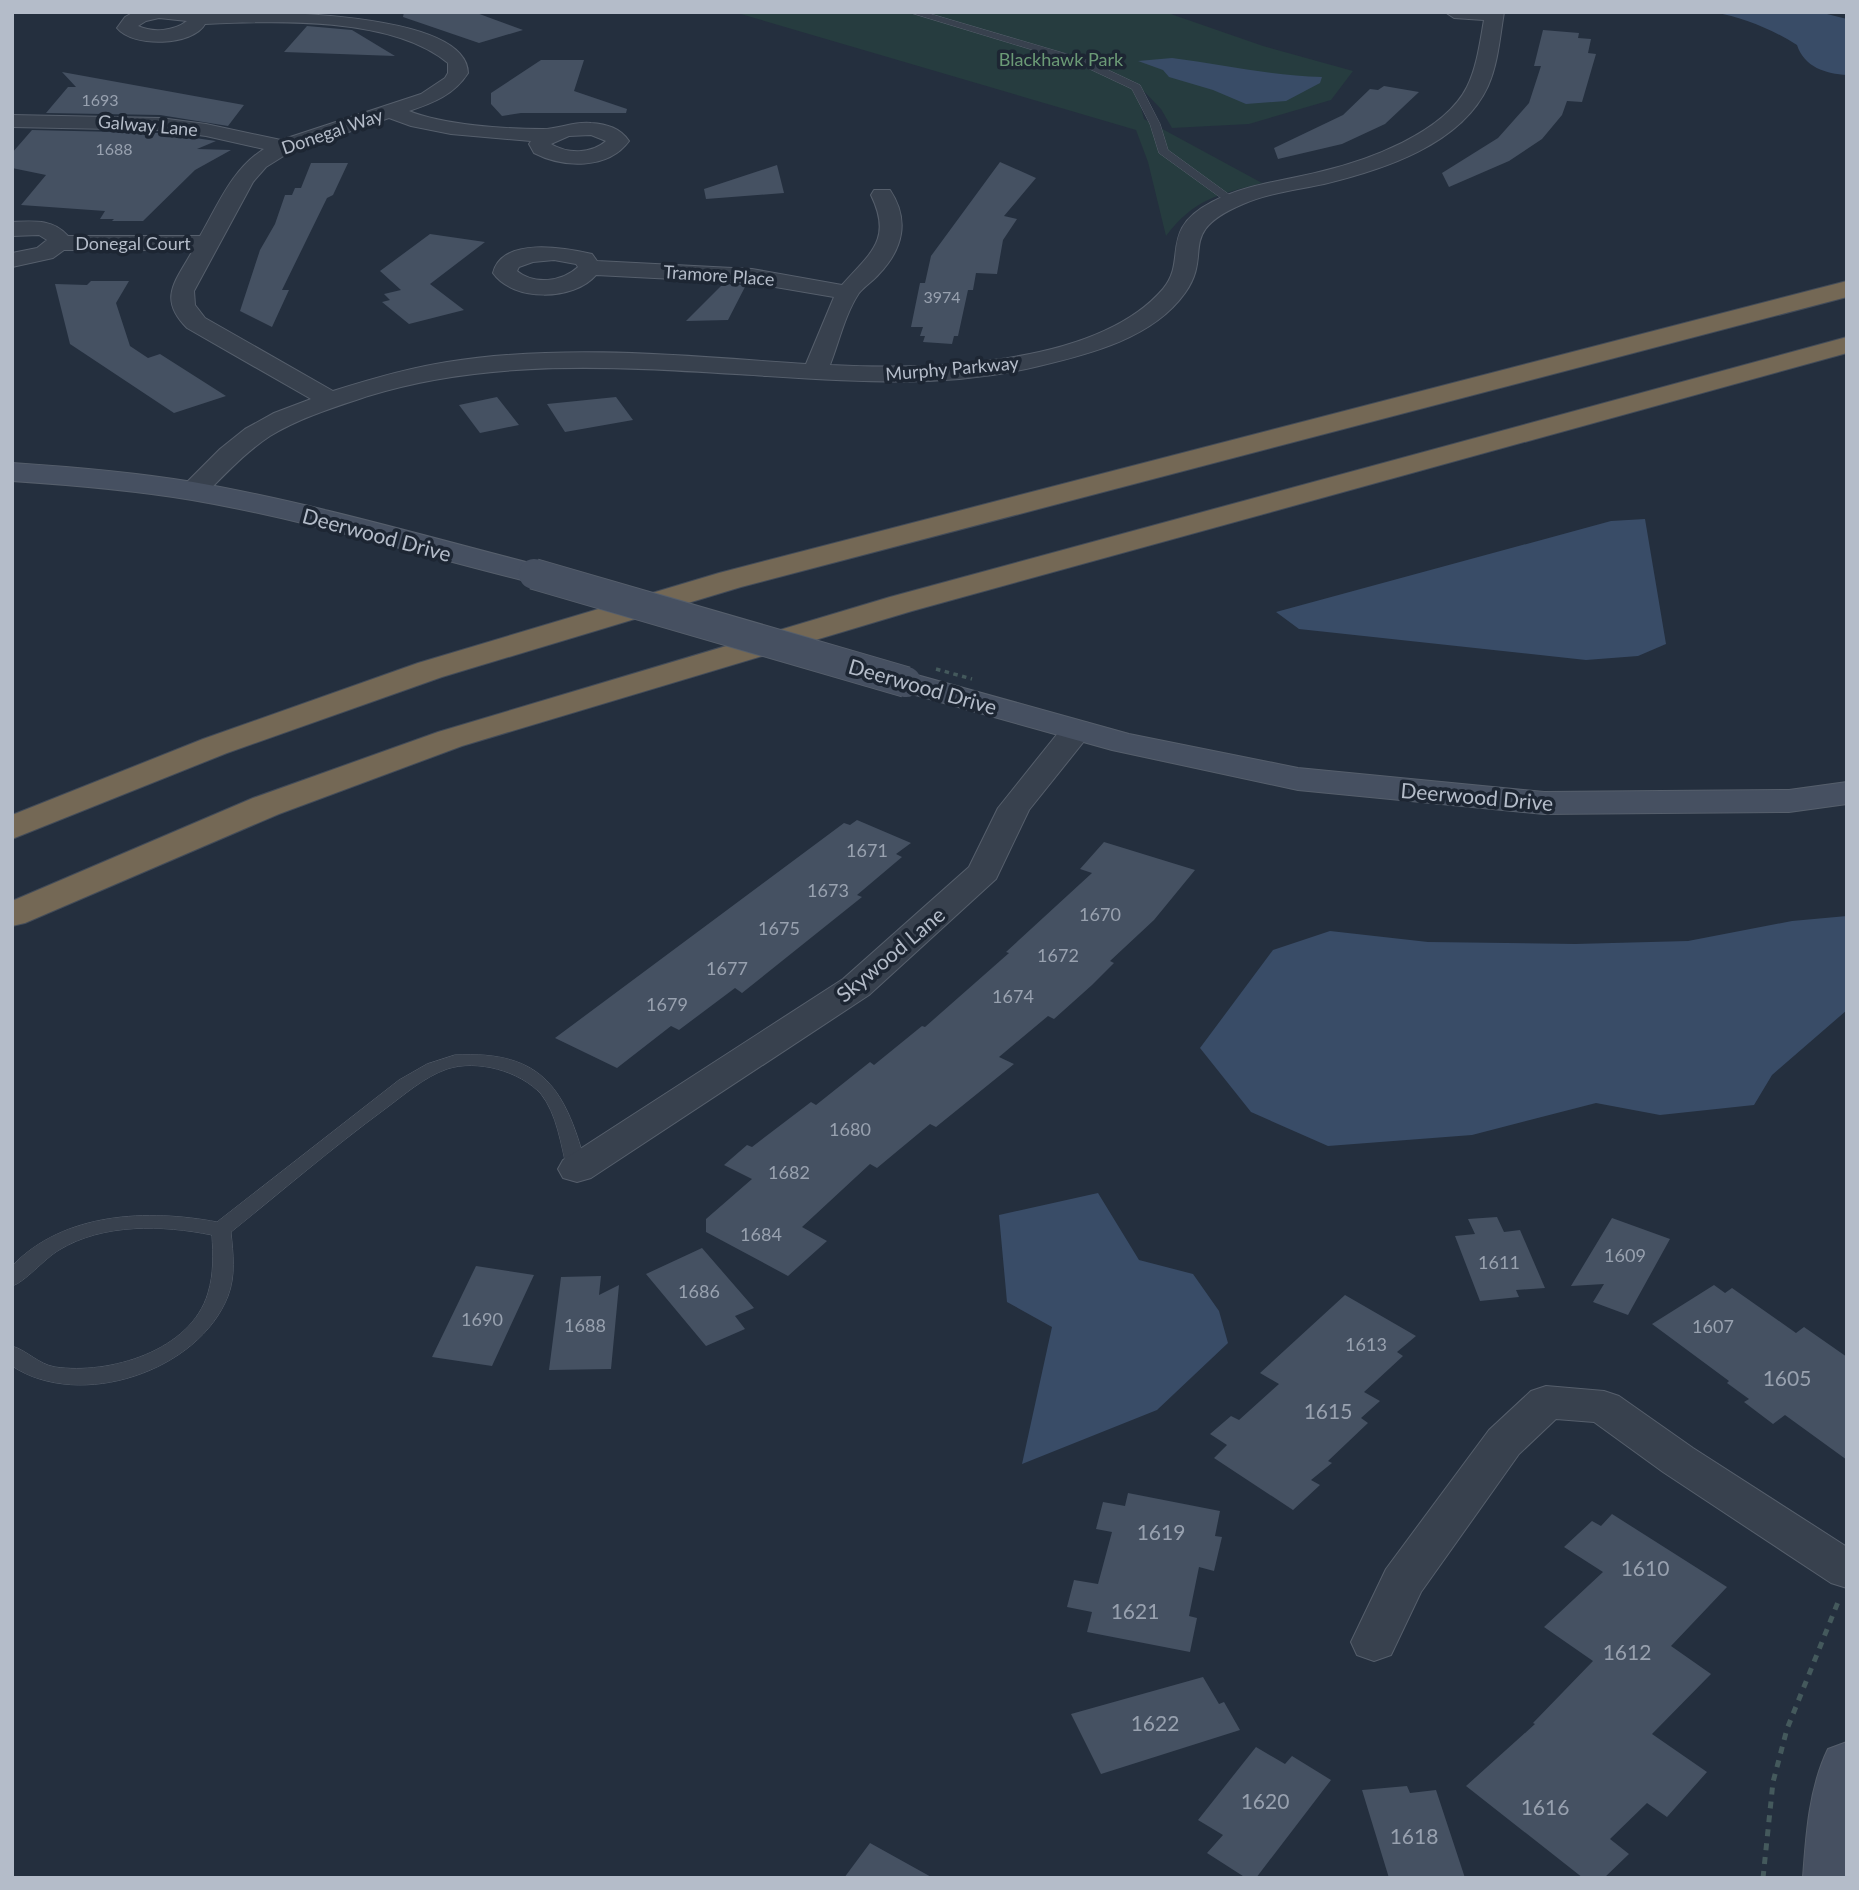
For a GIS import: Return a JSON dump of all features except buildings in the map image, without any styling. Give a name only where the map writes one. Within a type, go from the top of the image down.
[{"type":"highway","points":[[12,828],[215,747],[430,670],[704,588],[1847,289]]},
{"type":"highway","points":[[12,915],[266,806],[450,739],[901,604],[1847,345]]},
{"type":"street","points":[[1454,12],[1495,14]]},
{"type":"street","name":"Murphy Parkway","points":[[192,491],[254,435],[294,413],[372,385],[453,368],[521,360],[583,358],[815,372],[922,374],[1018,363],[1104,339],[1144,318],[1173,293],[1185,272],[1190,232],[1213,209],[1248,194],[1329,176],[1380,159],[1422,141],[1453,120],[1478,88],[1495,14]]},
{"type":"street","name":"Donegal Way","points":[[197,19],[304,18],[359,23],[406,33],[441,47],[455,57],[459,69],[448,86],[428,97],[282,147],[248,171],[183,290],[181,303],[186,313],[204,328],[331,400]]},
{"type":"street","points":[[389,111],[418,122],[451,128],[547,136]]},
{"type":"street","name":"Galway Lane","points":[[12,121],[160,124],[206,130],[282,147]]},
{"type":"street","points":[[815,372],[847,293],[879,262],[888,247],[892,232],[891,210],[882,195]]},
{"type":"street","name":"Donegal Court","points":[[12,229],[50,231],[59,239],[58,243]]},
{"type":"street","name":"Donegal Court","points":[[12,260],[45,253],[58,243],[208,243]]},
{"type":"street","name":"Tramore Place","points":[[590,268],[755,277],[814,283],[847,293]]},
{"type":"street","name":"Deerwood Drive","points":[[12,472],[80,477],[192,491],[289,511],[534,575],[1124,743],[1298,779],[1544,803],[1789,801],[1847,793]]},
{"type":"street","name":"Skywood Lane","points":[[577,1169],[856,987],[984,872],[1014,808],[1077,730]]},
{"type":"street","points":[[1374,1642],[1402,1582],[1504,1442],[1546,1402],[1604,1408],[1844,1582]]},
{"type":"street","points":[[1831,1878],[1834,1827],[1847,1765]]},
{"type":"lane","points":[[913,12],[1083,62],[1136,87],[1155,124],[1163,151],[1232,201]]},
{"type":"lane","points":[[12,1279],[28,1261],[46,1248],[91,1230],[155,1223],[189,1224],[221,1230],[416,1077],[445,1063],[459,1060],[479,1060],[512,1068],[547,1089],[563,1119],[577,1169]]},
{"type":"lane","points":[[12,1354],[33,1368],[75,1377],[118,1374],[164,1355],[206,1321],[218,1301],[223,1286],[221,1230]]},
{"type":"path","points":[[972,679],[985,682]]},
{"type":"path","points":[[1763,1878],[1773,1782],[1787,1729],[1844,1582]]},
{"type":"green space","name":"Blackhawk Park","points":[[734,12],[1165,12],[1263,46],[1353,71],[1331,100],[1249,124],[1172,128],[1161,109],[1134,81],[1144,119],[1262,183],[1208,200],[1187,213],[1166,236],[1148,162],[1136,130]]},
{"type":"water","points":[[1714,12],[1819,12],[1847,19],[1847,75],[1831,73],[1810,64],[1797,45],[1768,29]]},
{"type":"water","points":[[1172,58],[1265,72],[1322,77],[1320,83],[1286,101],[1246,104],[1213,90],[1169,77],[1163,70],[1138,61]]},
{"type":"water","points":[[1645,519],[1666,644],[1638,656],[1586,660],[1299,629],[1276,612],[1611,521]]},
{"type":"water","points":[[1847,916],[1847,1010],[1772,1075],[1754,1105],[1660,1115],[1596,1103],[1472,1135],[1328,1146],[1251,1112],[1200,1048],[1273,950],[1330,931],[1428,942],[1575,944],[1688,941],[1792,921]]},
{"type":"water","points":[[1098,1193],[1139,1260],[1193,1274],[1219,1311],[1228,1343],[1157,1410],[1022,1464],[1052,1327],[1007,1302],[999,1215]]}]
